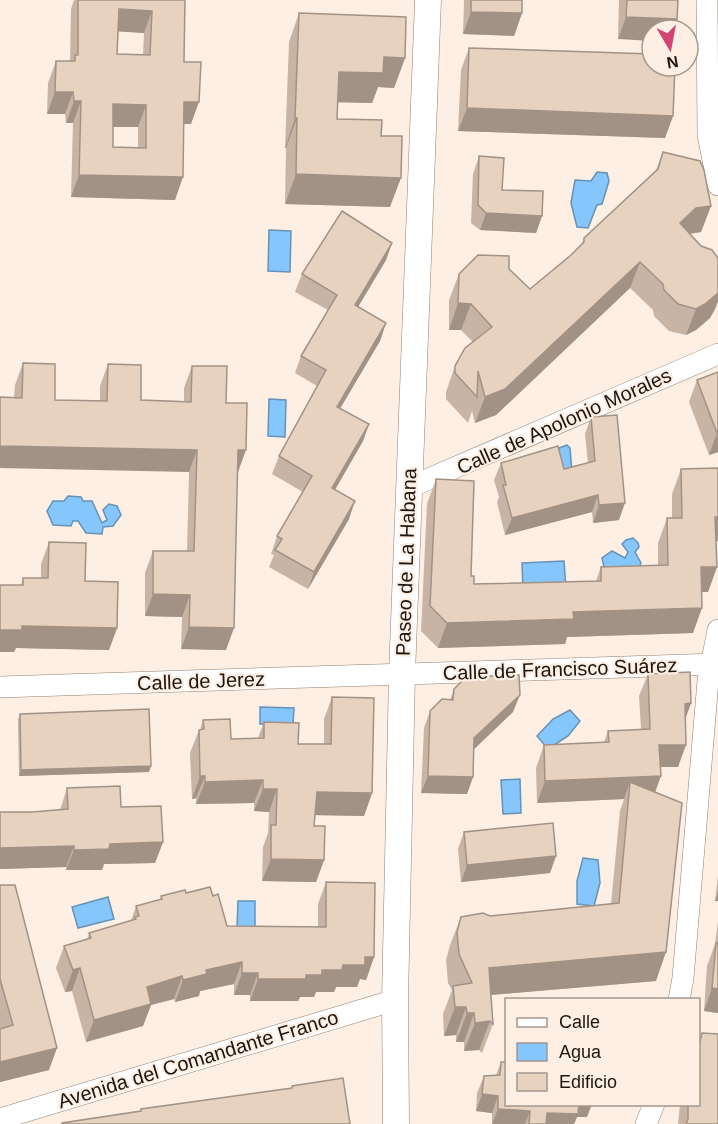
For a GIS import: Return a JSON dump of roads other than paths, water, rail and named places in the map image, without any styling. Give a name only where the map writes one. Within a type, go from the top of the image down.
[{"type":"street","name":"Paseo de La Habana","points":[[396,1124],[395,1000],[402,674],[428,0]]},
{"type":"street","points":[[706,0],[708,135],[718,184]]},
{"type":"street","name":"Calle de Apolonio Morales","points":[[410,487],[718,354]]},
{"type":"street","points":[[679,998],[718,630]]},
{"type":"street","name":"Calle de Francisco Suárez","points":[[402,674],[714,664]]},
{"type":"street","name":"Calle de Jerez","points":[[0,687],[402,674]]},
{"type":"street","name":"Avenida del Comandante Franco","points":[[0,1119],[395,1000]]},
{"type":"street","points":[[646,1124],[653,1106]]},
{"type":"water","points":[[597,172],[607,173],[609,181],[602,204],[597,205],[588,228],[577,227],[571,203],[575,180],[591,181]]},
{"type":"water","points":[[269,230],[291,231],[290,272],[268,271]]},
{"type":"water","points":[[269,399],[286,400],[285,437],[268,436]]},
{"type":"water","points":[[567,445],[570,448],[573,485],[539,456]]},
{"type":"water","points":[[68,496],[81,497],[83,501],[92,501],[102,523],[107,520],[103,510],[109,504],[117,506],[121,515],[113,526],[103,527],[102,534],[86,533],[78,521],[73,521],[71,526],[53,525],[47,511],[53,501],[64,501]]},
{"type":"water","points":[[633,538],[639,547],[635,552],[641,563],[639,567],[605,571],[602,558],[612,551],[625,558],[628,552],[622,544]]},
{"type":"water","points":[[564,561],[566,589],[523,590],[522,563]]},
{"type":"water","points":[[260,707],[294,708],[293,725],[260,724]]},
{"type":"water","points":[[570,710],[580,721],[568,736],[548,749],[537,736],[553,719]]},
{"type":"water","points":[[520,779],[521,813],[503,814],[501,780]]},
{"type":"water","points":[[583,858],[598,860],[600,883],[594,906],[577,904],[577,881]]},
{"type":"water","points":[[108,897],[114,919],[78,928],[72,907]]},
{"type":"water","points":[[238,901],[255,901],[255,928],[237,928]]}]
